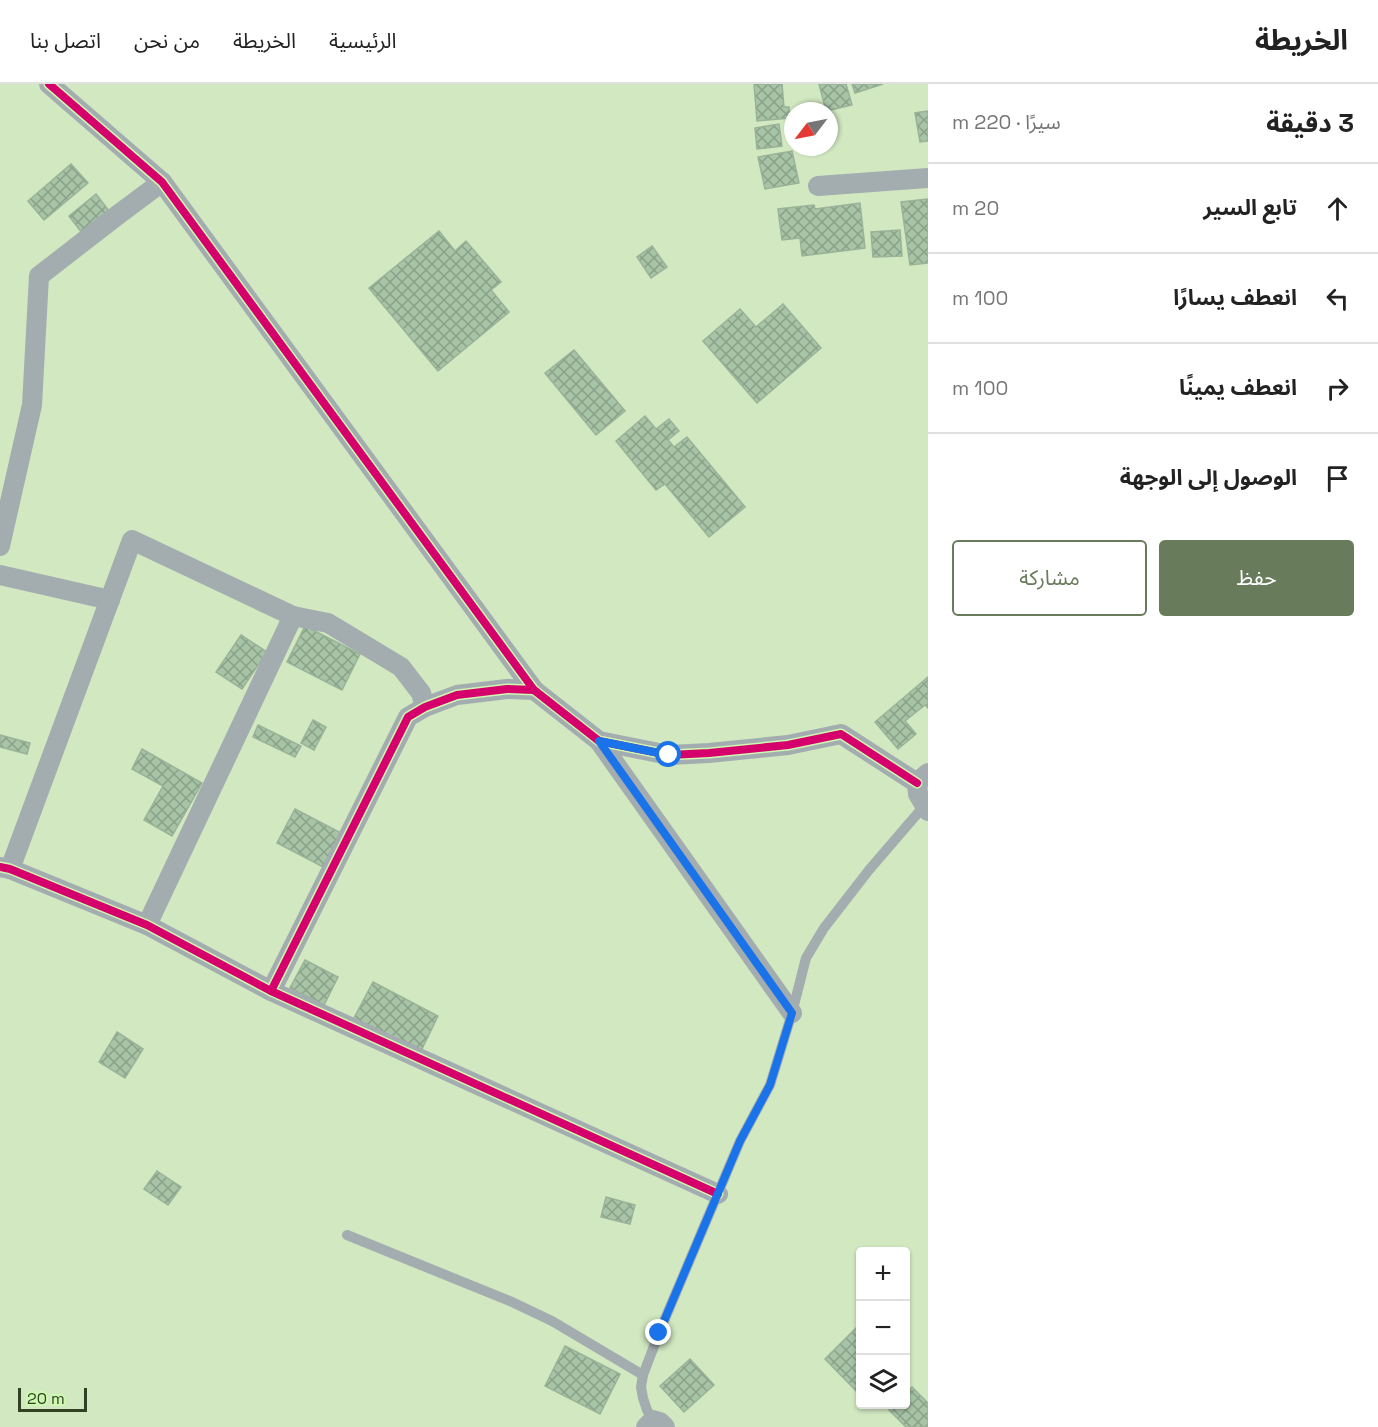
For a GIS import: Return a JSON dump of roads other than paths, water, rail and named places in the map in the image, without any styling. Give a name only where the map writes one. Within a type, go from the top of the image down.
[{"type":"street","points":[[49,84],[162,182],[534,690],[599,741],[792,1013]]},
{"type":"street","points":[[818,186],[928,178]]},
{"type":"street","points":[[0,546],[32,405],[39,276],[162,182]]},
{"type":"street","points":[[425,707],[421,693],[401,667],[327,623],[293,616],[132,540],[5,868],[147,925],[271,991],[718,1194]]},
{"type":"street","points":[[0,575],[110,600]]},
{"type":"street","points":[[147,925],[293,616]]},
{"type":"street","points":[[271,991],[408,717],[425,707],[457,695],[507,689],[534,690]]},
{"type":"street","points":[[599,741],[669,755],[788,745],[841,734],[923,778],[918,794],[926,808]]},
{"type":"lane","points":[[655,1425],[642,1398],[643,1375],[740,1141],[770,1085],[806,958],[824,928],[869,870],[926,808]]},
{"type":"lane","points":[[347,1235],[512,1302],[552,1321],[643,1375]]}]
